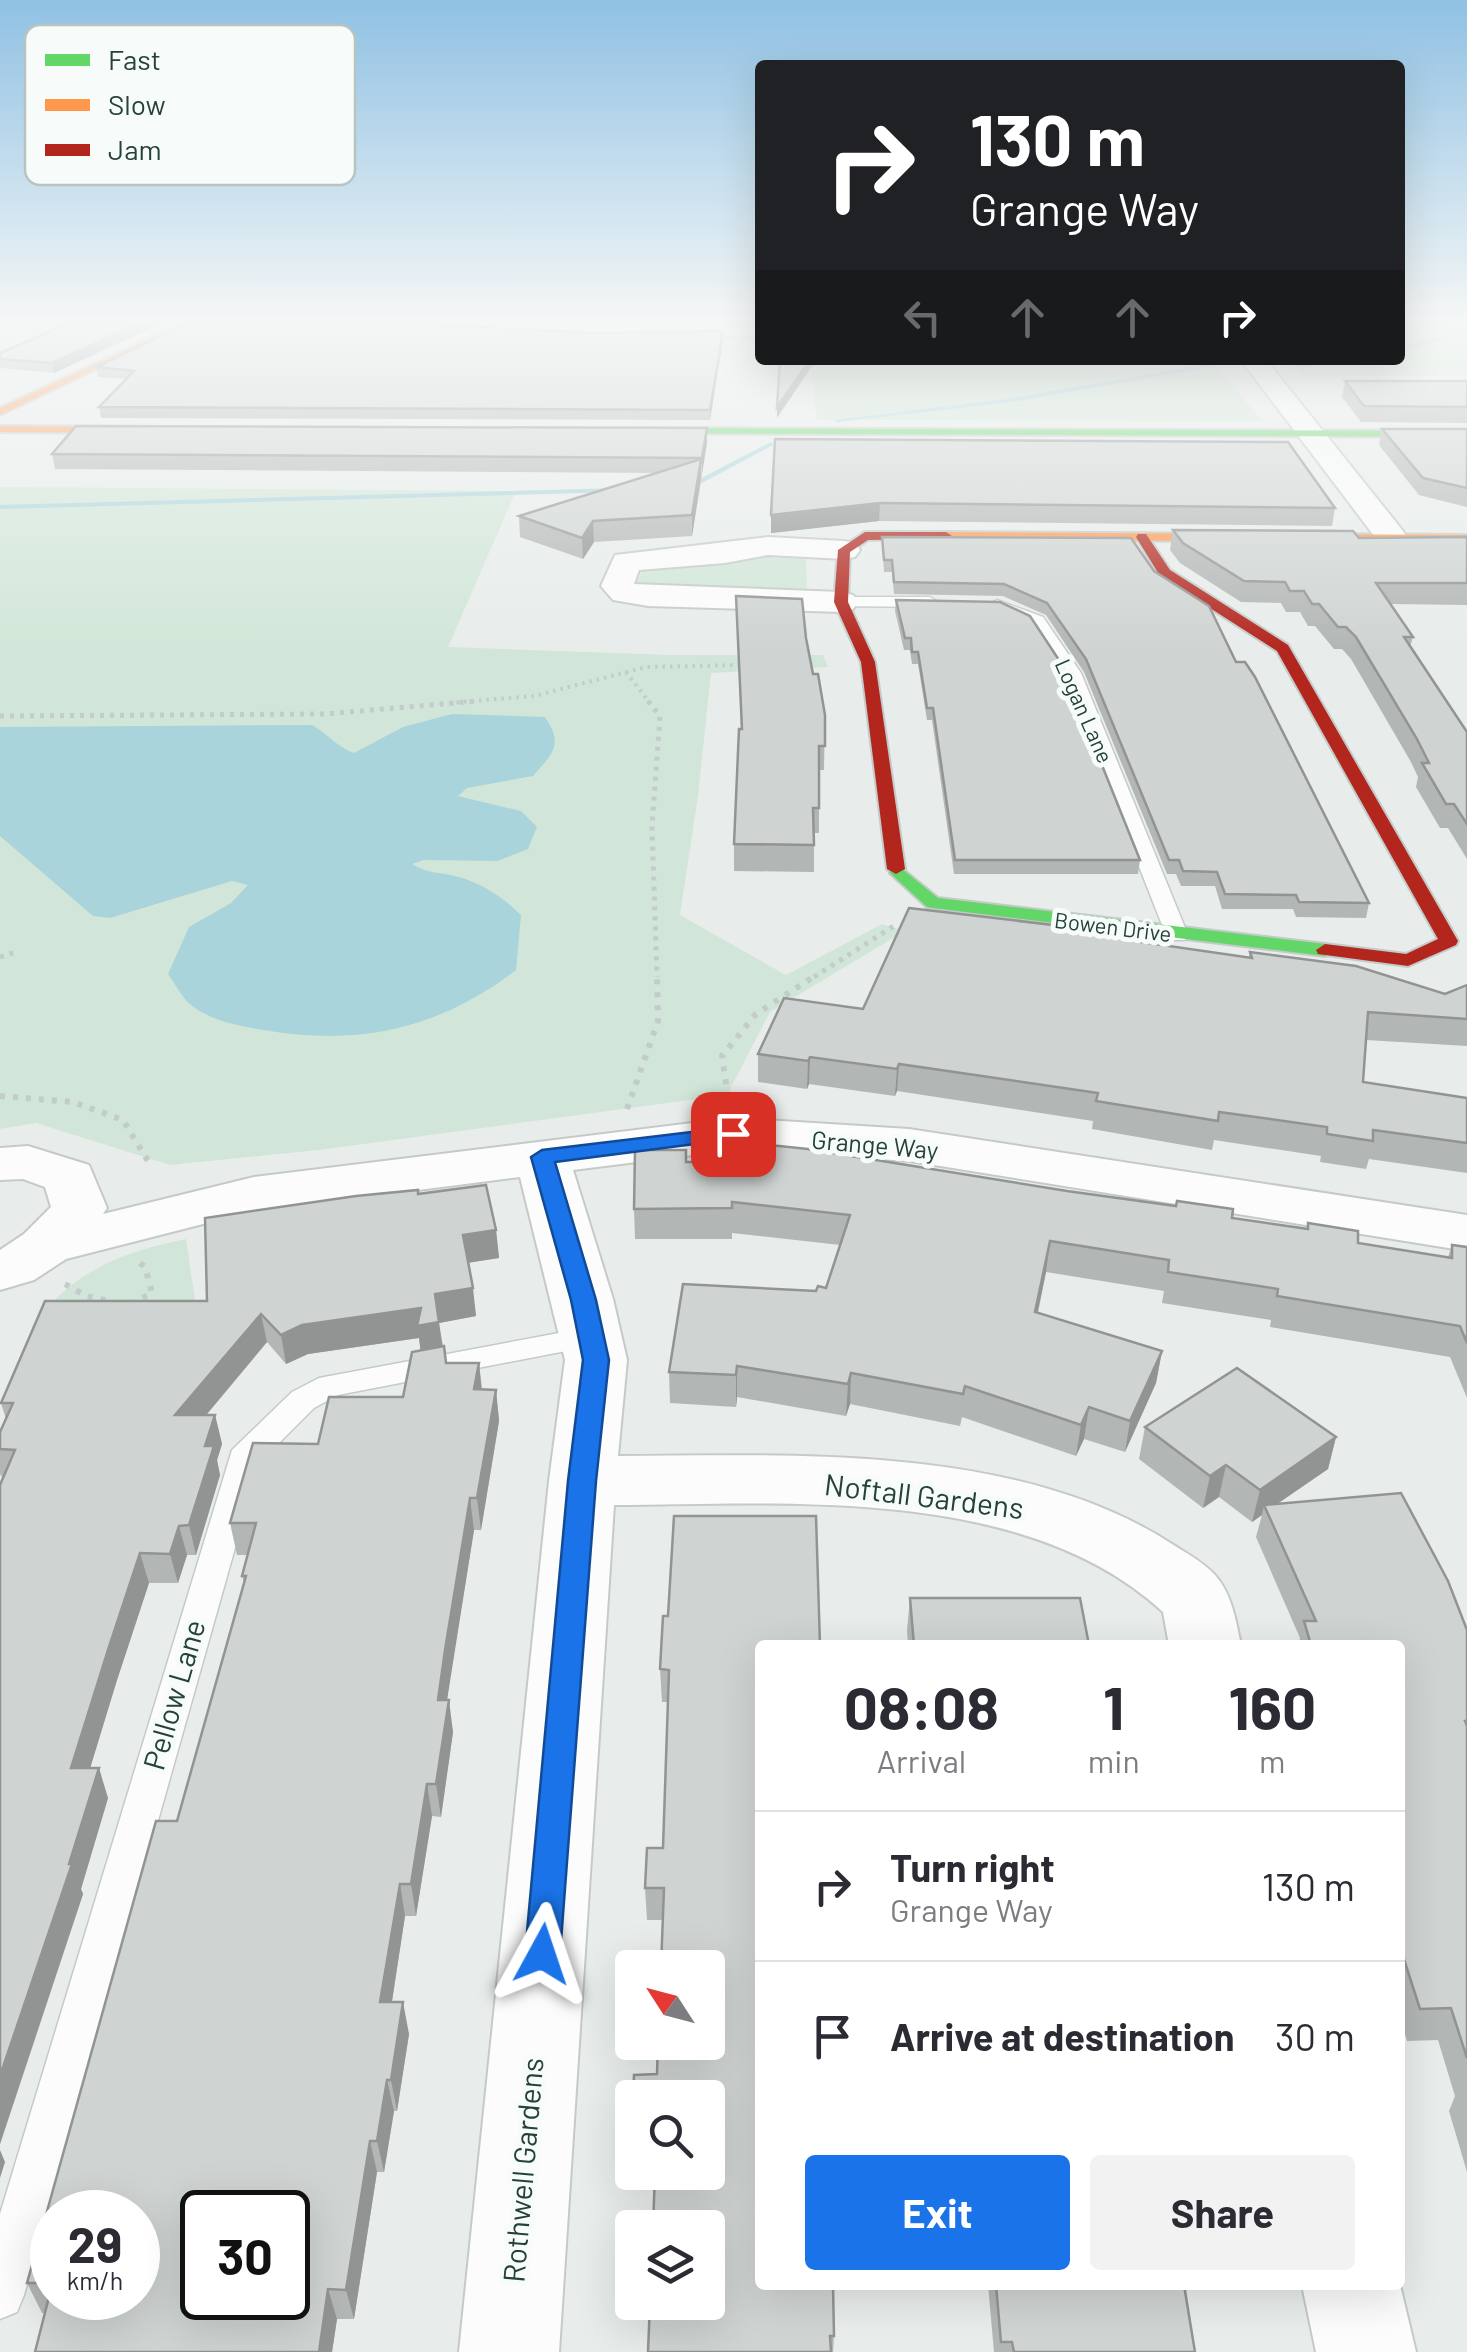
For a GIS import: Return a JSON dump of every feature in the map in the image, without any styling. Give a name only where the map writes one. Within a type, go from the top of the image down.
[{"type":"street","points":[[787,432],[1467,434]]},
{"type":"street","points":[[1307,434],[1392,538]]},
{"type":"street","points":[[933,903],[896,868],[868,662],[841,602],[844,550],[852,542],[865,536],[1467,540]]},
{"type":"street","name":"Bowen Drive","points":[[933,903],[1408,960],[1449,941],[1283,648],[1165,573],[1142,538]]},
{"type":"street","points":[[841,602],[648,596],[625,593],[617,586],[626,562],[640,559],[725,554],[768,546],[844,550]]},
{"type":"street","name":"Grange Way","points":[[27,1271],[254,1194],[733,1134],[909,1145],[1467,1234]]},
{"type":"street","name":"Rothwell Gardens","points":[[509,2352],[582,1481],[596,1360],[584,1300],[542,1157]]},
{"type":"street","name":"Grange Way","points":[[0,1164],[28,1162],[144,1197],[222,1203]]},
{"type":"street","points":[[27,1271],[79,1208],[70,1177]]},
{"type":"street","name":"Noftall Gardens","points":[[582,1481],[796,1481],[949,1494],[1052,1514],[1110,1537],[1153,1562],[1194,1600],[1203,1640]]},
{"type":"street","points":[[1352,2290],[1366,2352]]},
{"type":"lane","name":"Logan Lane","points":[[841,602],[1003,605],[1037,621],[1072,673],[1177,935]]},
{"type":"lane","name":"Pellow Lane","points":[[0,2295],[244,1458],[303,1400],[330,1386],[590,1338]]},
{"type":"path","points":[[0,716],[324,714],[534,696],[646,667],[758,664]]},
{"type":"path","points":[[624,1118],[658,1021],[652,826],[660,716],[626,672]]},
{"type":"path","points":[[733,1134],[722,1056],[756,1014],[933,903]]},
{"type":"path","points":[[0,957],[18,950]]},
{"type":"path","points":[[0,1096],[73,1102],[123,1120],[151,1166]]},
{"type":"path","points":[[27,1271],[86,1296],[129,1306],[152,1293],[145,1266],[132,1258]]},
{"type":"green space","points":[[0,487],[516,491],[448,647],[671,655],[823,655],[828,667],[711,673],[680,915],[786,975],[882,924],[905,931],[770,1012],[727,1095],[319,1150],[170,1165],[36,1123],[0,1129]]},
{"type":"green space","points":[[806,553],[807,596],[635,585],[646,564]]},
{"type":"green space","points":[[186,1239],[199,1327],[32,1327],[63,1292],[99,1267],[141,1250]]},
{"type":"water","points":[[452,714],[545,717],[555,742],[551,755],[533,776],[467,788],[458,796],[521,811],[537,827],[528,849],[497,861],[424,860],[412,864],[476,883],[521,915],[516,970],[459,1006],[400,1028],[338,1036],[304,1035],[250,1028],[209,1016],[188,1002],[168,974],[189,927],[231,903],[248,885],[232,881],[110,918],[93,916],[0,836],[0,727],[312,725],[354,753],[403,727]]},
{"type":"building","points":[[71,432],[706,432],[702,458],[52,454]]},
{"type":"building","points":[[1384,432],[1467,432],[1467,488],[1423,478]]},
{"type":"building","points":[[775,439],[1288,442],[1335,508],[880,503],[771,515]]},
{"type":"building","points":[[701,459],[692,515],[593,521],[582,538],[519,516]]},
{"type":"building","points":[[1173,530],[1353,531],[1359,538],[1467,537],[1467,583],[1376,583],[1413,637],[1404,637],[1467,732],[1467,824],[1454,804],[1446,804],[1422,763],[1429,763],[1417,739],[1356,637],[1346,627],[1338,627],[1319,604],[1312,604],[1304,591],[1290,591],[1285,582],[1244,581],[1183,543]]},
{"type":"building","points":[[882,537],[1131,538],[1154,571],[1209,606],[1236,662],[1245,662],[1255,677],[1369,903],[1299,902],[1296,895],[1225,894],[1217,872],[1183,871],[1179,860],[1169,860],[1086,659],[1047,603],[1004,584],[894,582],[892,560],[884,560]]},
{"type":"building","points":[[736,596],[802,599],[813,674],[818,674],[825,715],[825,746],[819,746],[819,808],[813,808],[814,845],[734,844],[742,729]]},
{"type":"building","points":[[896,600],[1000,602],[1030,616],[1061,663],[1140,860],[955,860],[933,708],[927,708],[918,652],[912,652],[911,638],[905,638]]},
{"type":"building","points":[[909,908],[1104,931],[1142,937],[1141,942],[1252,958],[1250,952],[1356,966],[1445,994],[1467,985],[1467,1019],[1368,1012],[1363,1082],[1467,1098],[1467,1143],[1373,1130],[1373,1141],[1327,1134],[1327,1127],[1219,1112],[1218,1121],[1096,1101],[1098,1093],[899,1064],[897,1069],[758,1054],[784,998],[863,1009]]},
{"type":"building","points":[[760,1144],[1176,1206],[1177,1201],[1233,1209],[1232,1218],[1308,1229],[1308,1223],[1358,1231],[1358,1243],[1452,1258],[1452,1245],[1467,1247],[1467,1343],[1460,1326],[1277,1296],[1278,1289],[1168,1272],[1169,1260],[1050,1241],[1035,1312],[1162,1351],[1130,1421],[1089,1407],[1081,1425],[965,1386],[963,1394],[851,1373],[848,1384],[737,1366],[736,1375],[669,1372],[683,1284],[816,1291],[818,1286],[826,1288],[850,1215],[732,1202],[732,1208],[634,1209],[635,1150],[686,1150],[686,1162],[755,1162]]},
{"type":"building","points":[[486,1185],[496,1230],[463,1235],[473,1288],[435,1294],[439,1322],[417,1326],[421,1308],[302,1325],[281,1335],[261,1314],[175,1415],[215,1415],[205,1446],[214,1446],[189,1525],[179,1526],[170,1554],[140,1553],[71,1768],[99,1768],[72,1864],[0,2076],[0,1485],[15,1450],[0,1449],[0,1432],[13,1403],[1,1403],[45,1301],[207,1301],[205,1218],[356,1196],[418,1190],[418,1194]]},
{"type":"building","points":[[444,1346],[446,1363],[479,1363],[474,1389],[496,1390],[477,1498],[470,1498],[445,1650],[438,1700],[449,1700],[436,1784],[427,1784],[411,1884],[400,1884],[380,2002],[403,2002],[377,2141],[370,2141],[346,2290],[328,2289],[319,2352],[35,2352],[43,2320],[160,2320],[160,2190],[53,2190],[156,1821],[177,1821],[246,1576],[242,1576],[256,1523],[230,1523],[253,1443],[318,1444],[329,1397],[403,1397],[412,1352]]},
{"type":"building","points":[[1237,1368],[1336,1437],[1260,1490],[1226,1465],[1210,1476],[1145,1427]]},
{"type":"building","points":[[1401,1493],[1448,1581],[1467,1630],[1467,2058],[1451,2008],[1420,2009],[1405,1962],[1405,1640],[1310,1640],[1304,1621],[1316,1621],[1264,1505]]},
{"type":"building","points":[[674,1516],[816,1516],[820,1640],[755,1640],[755,2290],[833,2290],[831,2352],[648,2352],[649,2320],[725,2320],[725,2210],[654,2210],[654,2190],[725,2190],[725,2080],[634,2080],[634,2075],[657,2074],[657,2060],[725,2060],[725,1950],[662,1950],[664,1888],[645,1888],[647,1848],[663,1848],[669,1670],[660,1669],[663,1616],[668,1616]]},
{"type":"building","points":[[910,1598],[1080,1598],[1088,1640],[914,1640]]},
{"type":"building","points":[[996,2290],[1185,2290],[1195,2352],[1014,2352],[1012,2342],[1001,2342]]},
{"type":"waterway","points":[[686,488],[771,444]]},
{"type":"waterway","points":[[0,507],[619,490]]},
{"type":"traffic: fast","points":[[842,432],[1467,434]]},
{"type":"traffic: fast","points":[[896,869],[933,903],[1325,950]]},
{"type":"traffic: slow","points":[[946,536],[1467,539]]},
{"type":"traffic: jam","points":[[896,869],[868,662],[841,602],[844,550],[865,536],[946,536]]},
{"type":"traffic: jam","points":[[1142,537],[1165,573],[1283,648],[1449,941],[1408,960],[1325,950]]},
{"type":"route","points":[[542,1954],[596,1360],[584,1300],[542,1157],[733,1134]]}]
